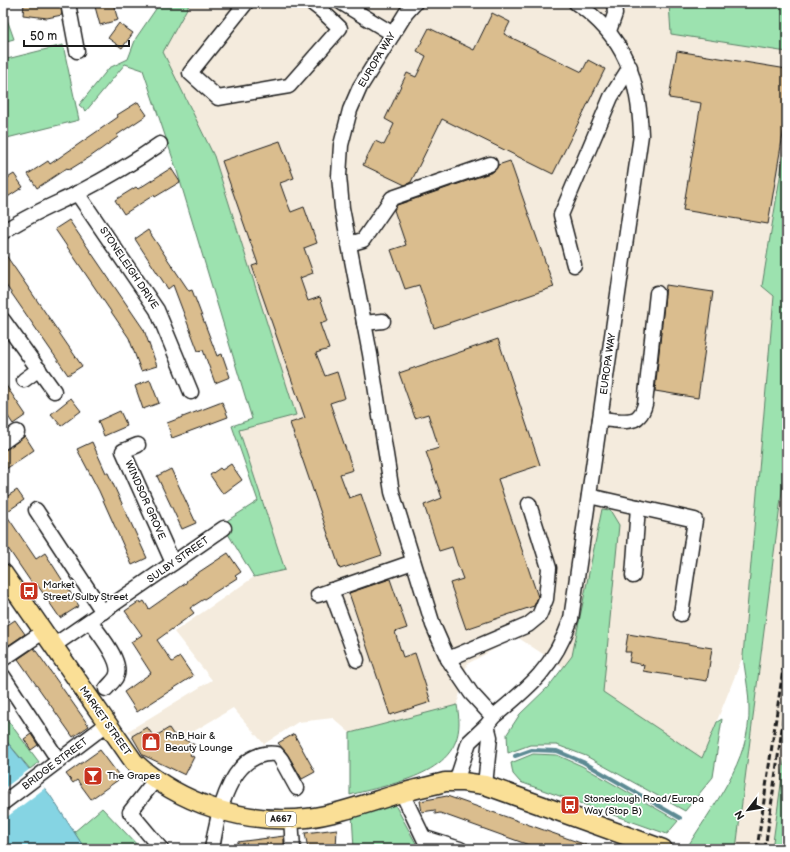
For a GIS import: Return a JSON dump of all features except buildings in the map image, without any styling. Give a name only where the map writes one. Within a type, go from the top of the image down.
[{"type":"main road","name":"MARKET STREET","points":[[3,573],[134,762],[155,780],[180,795],[220,810],[275,819],[307,818],[339,812],[445,782],[485,785]]},
{"type":"main road","name":"A667","points":[[485,785],[664,849]]},
{"type":"street","points":[[68,3],[78,51]]},
{"type":"street","points":[[246,3],[190,73],[218,98],[289,86],[340,28],[320,5]]},
{"type":"street","points":[[342,3],[393,34]]},
{"type":"street","name":"EUROPA WAY","points":[[415,3],[406,13],[360,87],[350,110],[342,145],[339,176],[349,244],[364,323],[392,492],[434,625],[448,659],[490,721]]},
{"type":"street","name":"EUROPA WAY","points":[[456,782],[469,742],[539,677],[564,639],[571,619],[641,135],[637,88],[630,67],[609,31],[587,10],[576,3]]},
{"type":"street","points":[[609,31],[615,14],[614,3]]},
{"type":"street","points":[[574,265],[562,215],[611,97],[630,67]]},
{"type":"street","points":[[3,232],[32,214],[77,193],[129,164],[160,144]]},
{"type":"street","points":[[349,244],[363,240],[392,198],[490,164]]},
{"type":"street","name":"STONELEIGH DRIVE","points":[[77,193],[157,310],[190,392]]},
{"type":"street","points":[[600,419],[631,420],[639,417],[642,411],[645,404],[657,293]]},
{"type":"street","points":[[3,320],[54,391]]},
{"type":"street","points":[[364,323],[383,321]]},
{"type":"street","points":[[24,380],[39,369]]},
{"type":"street","points":[[3,442],[17,432]]},
{"type":"street","name":"WINDSOR GROVE","points":[[138,445],[123,451],[173,563]]},
{"type":"street","points":[[589,496],[695,520],[682,614]]},
{"type":"street","points":[[448,659],[528,625],[539,616],[546,599],[549,568],[529,504]]},
{"type":"street","points":[[633,576],[638,508]]},
{"type":"street","points":[[36,510],[103,612]]},
{"type":"street","name":"SULBY STREET","points":[[53,646],[224,528]]},
{"type":"street","points":[[357,660],[324,592],[413,562]]},
{"type":"street","points":[[90,621],[115,658],[118,666],[117,676],[106,689]]},
{"type":"street","points":[[3,659],[43,632]]},
{"type":"street","points":[[3,676],[54,764]]},
{"type":"street","points":[[485,785],[490,737],[490,721]]},
{"type":"street","name":"BRIDGE STREET","points":[[3,803],[107,724]]},
{"type":"street","points":[[212,849],[220,810],[226,791],[235,776],[247,763],[261,756],[276,754],[281,759],[297,788]]},
{"type":"street","points":[[155,780],[130,812],[162,849]]},
{"type":"street","points":[[402,793],[427,844],[460,849]]},
{"type":"street","points":[[291,818],[293,849]]},
{"type":"shaded area","points":[[190,3],[669,3],[671,34],[787,52],[787,135],[762,285],[774,296],[743,656],[702,758],[517,637],[467,664],[457,705],[350,733],[333,718],[298,722],[264,744],[233,708],[147,759],[142,754],[128,731],[212,680],[174,632],[254,577],[285,570],[239,429],[296,415],[214,156],[163,52]]},
{"type":"shaded area","points":[[787,452],[787,849],[736,849]]},
{"type":"green space","points":[[160,3],[190,3],[163,52],[214,156],[296,415],[239,430],[285,570],[254,577],[222,524],[258,501],[232,426],[252,419],[177,171],[143,70],[125,64],[86,111],[79,105],[109,68],[128,59],[136,38]]},
{"type":"green space","points":[[669,3],[787,3],[787,52],[671,34]]},
{"type":"green space","points":[[3,8],[14,39],[3,42]]},
{"type":"green space","points":[[63,45],[79,120],[7,138],[3,122],[3,60]]},
{"type":"green space","points":[[787,135],[787,452],[736,849],[686,849],[728,782],[744,746],[748,727],[749,702],[743,656],[774,296],[762,286]]},
{"type":"green space","points":[[602,509],[610,510],[619,525],[603,692],[702,758],[717,722],[722,719],[713,777],[685,811],[586,756],[557,745],[530,745],[508,753],[507,734],[520,714],[549,686],[572,656]]},
{"type":"green space","points":[[457,705],[459,723],[456,741],[447,755],[435,766],[419,775],[383,787],[350,795],[350,733]]},
{"type":"green space","points":[[3,714],[39,762],[30,769],[3,737]]},
{"type":"green space","points":[[787,741],[787,849],[772,849]]},
{"type":"green space","points":[[533,754],[557,755],[582,766],[678,821],[667,834],[520,782],[513,774],[511,763]]},
{"type":"green space","points":[[393,801],[419,849],[354,849],[352,814]]},
{"type":"green space","points":[[102,808],[141,849],[85,849],[74,832]]},
{"type":"water","points":[[3,737],[50,795],[85,849],[10,849],[3,842]]},
{"type":"pier","points":[[30,769],[45,788],[3,820],[3,789]]},
{"type":"waterway","points":[[515,756],[532,750],[557,751],[583,762],[680,818]]},
{"type":"railway","points":[[757,849],[787,642]]},
{"type":"railway","points":[[765,849],[787,693]]},
{"type":"place","name":"Market Street/Sulby Street","points":[[29,591]]},
{"type":"place","name":"RnB Hair & Beauty Lounge","points":[[151,742]]},
{"type":"place","name":"The Grapes","points":[[93,776]]},
{"type":"place","name":"Stoneclough Road/Europa Way (Stop B)","points":[[570,805]]}]
